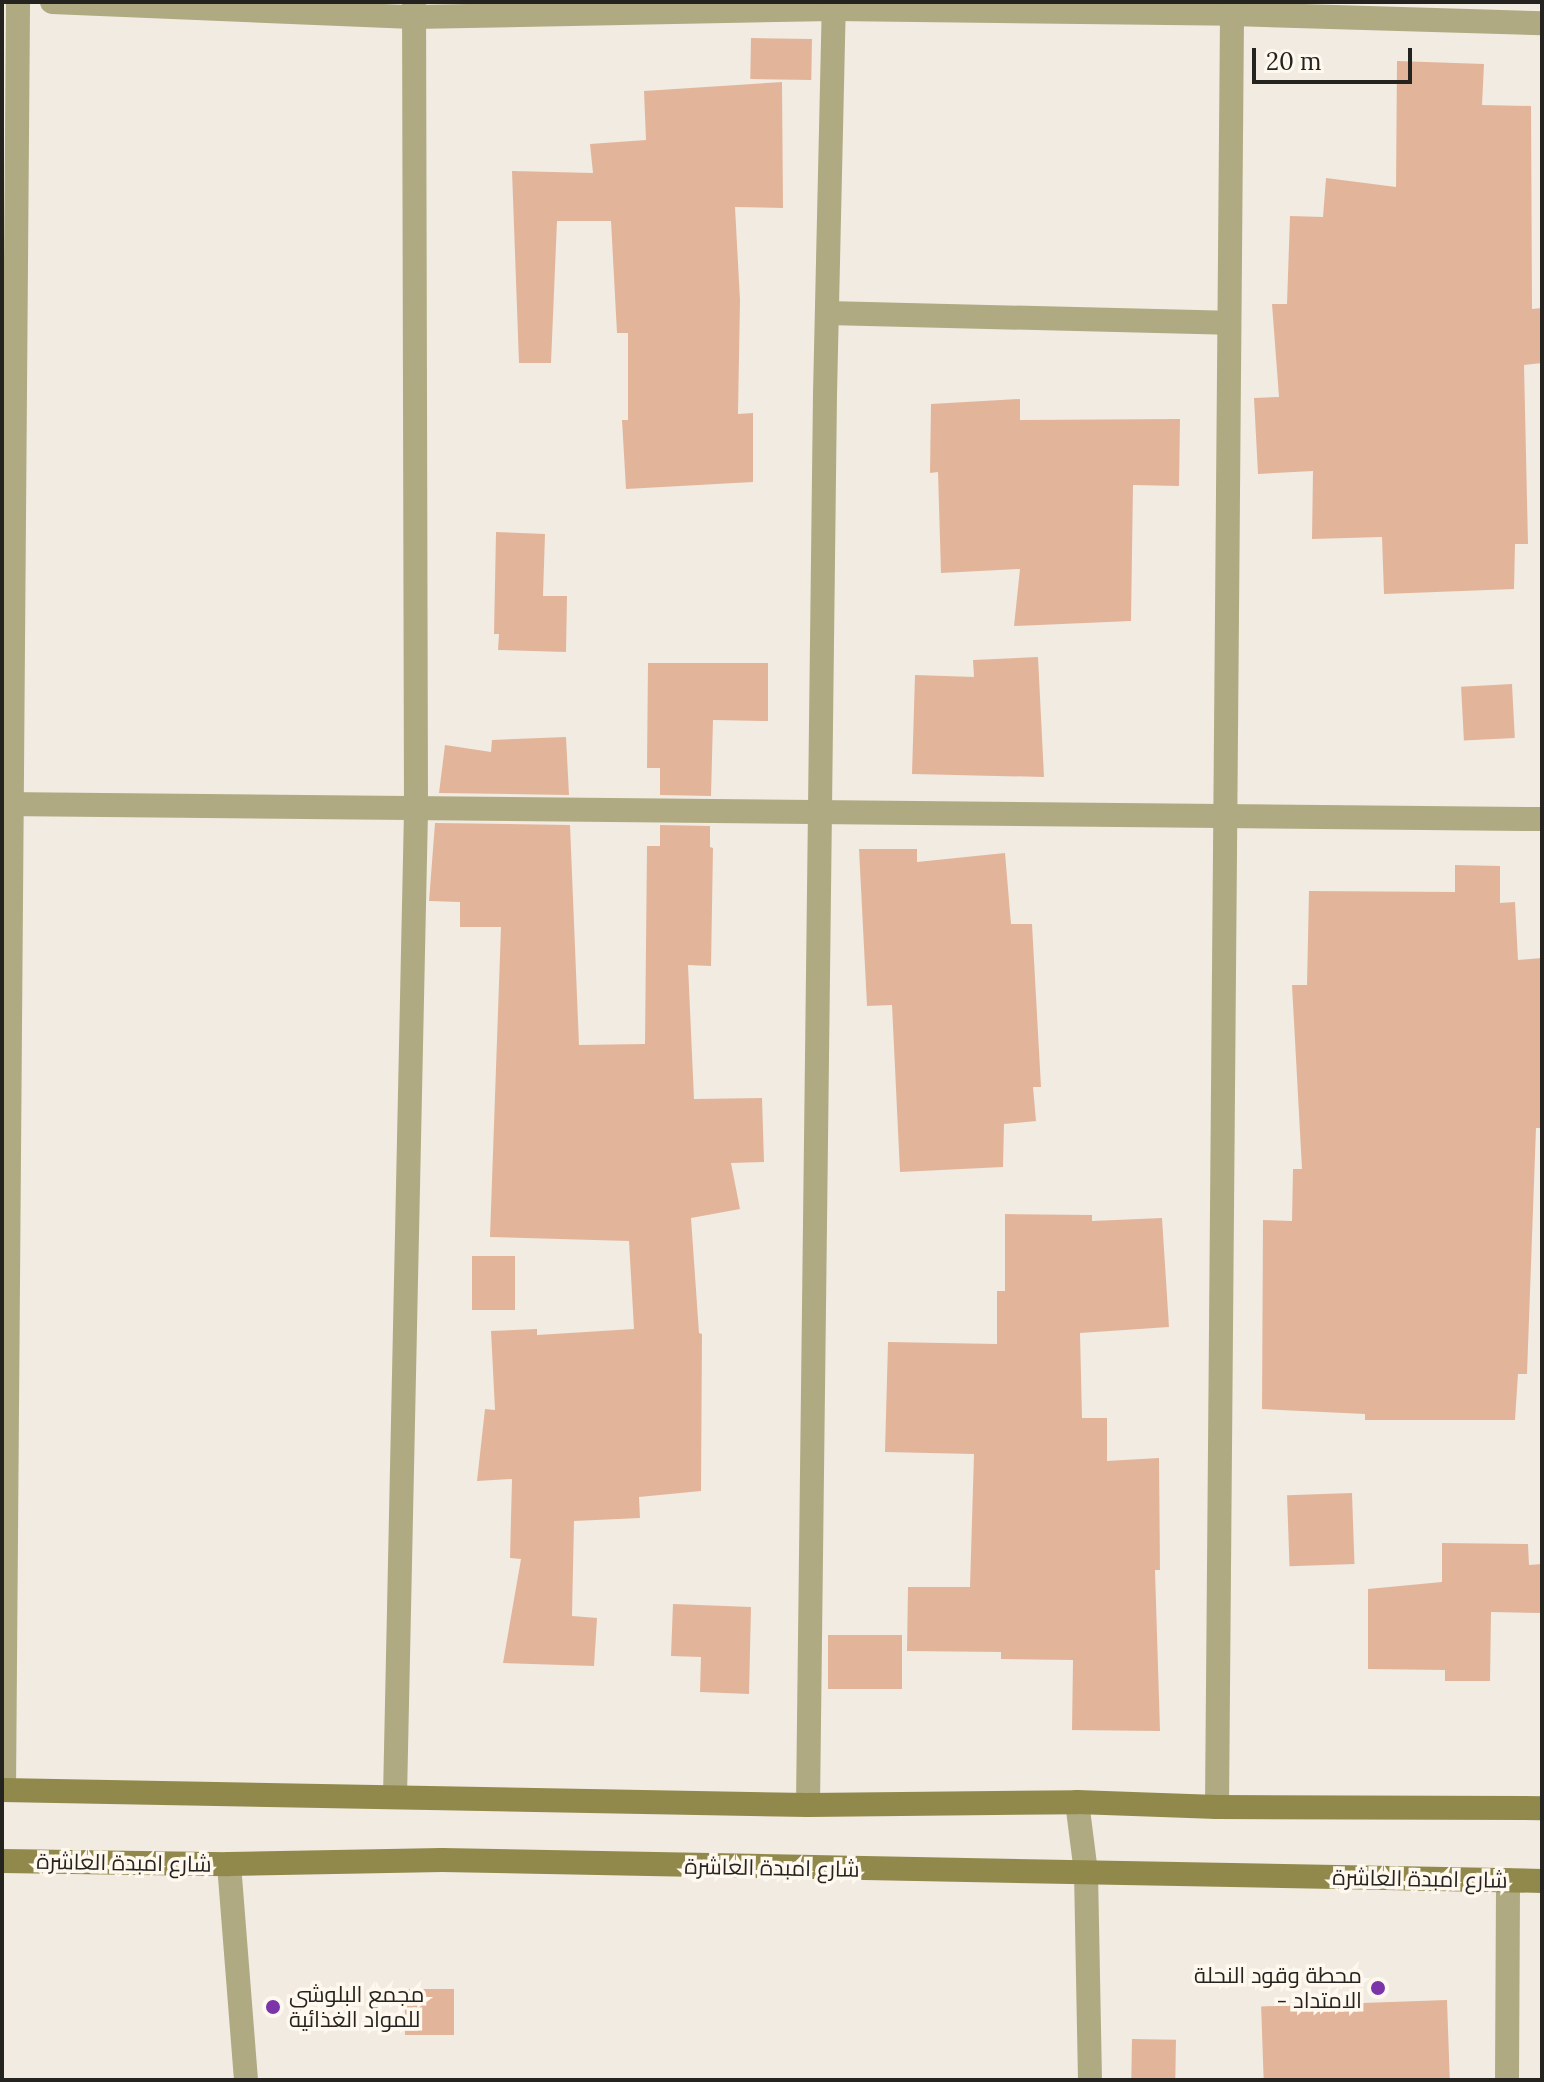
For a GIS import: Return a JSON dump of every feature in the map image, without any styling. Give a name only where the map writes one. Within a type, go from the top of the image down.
[{"type":"main road","points":[[3,1790],[808,1805],[1077,1802],[1217,1807],[1542,1808]]},
{"type":"main road","name":"شارع امبدة العاشرة","points":[[2,1861],[229,1864],[442,1860],[1542,1881]]},
{"type":"street","points":[[3,1790],[8,804],[18,2]]},
{"type":"street","points":[[52,2],[413,9],[834,5],[1232,8],[1542,23]]},
{"type":"street","points":[[808,1805],[827,313],[834,5]]},
{"type":"street","points":[[1217,1807],[1232,8]]},
{"type":"street","points":[[395,1797],[416,809],[413,9]]},
{"type":"street","points":[[827,313],[1227,323]]},
{"type":"street","points":[[8,804],[1542,819]]},
{"type":"street","points":[[1077,1802],[1086,1872],[1090,2080]]},
{"type":"street","points":[[229,1864],[246,2080]]},
{"type":"street","points":[[1507,2080],[1508,1880]]},
{"type":"building","points":[[751,38],[812,39],[811,80],[750,79]]},
{"type":"building","points":[[1397,61],[1484,64],[1482,105],[1531,106],[1532,309],[1542,308],[1542,363],[1524,365],[1528,544],[1515,544],[1514,589],[1384,594],[1382,537],[1312,539],[1313,471],[1258,474],[1254,398],[1279,397],[1272,304],[1287,304],[1290,216],[1323,217],[1326,178],[1396,187]]},
{"type":"building","points":[[782,82],[783,208],[735,207],[740,300],[738,414],[753,413],[753,482],[626,489],[622,420],[628,420],[628,333],[617,333],[611,221],[557,221],[551,363],[519,363],[512,171],[593,173],[590,144],[646,140],[644,91]]},
{"type":"building","points":[[1020,399],[1020,420],[1180,419],[1179,486],[1133,485],[1131,621],[1014,626],[1020,569],[941,573],[938,472],[930,473],[931,404]]},
{"type":"building","points":[[496,532],[545,534],[543,596],[567,596],[566,652],[498,650],[499,634],[494,634]]},
{"type":"building","points":[[1038,657],[1044,777],[912,774],[915,675],[974,677],[973,660]]},
{"type":"building","points":[[648,663],[768,663],[768,721],[713,720],[711,796],[660,795],[660,768],[647,768]]},
{"type":"building","points":[[1512,684],[1515,738],[1464,741],[1461,687]]},
{"type":"building","points":[[566,737],[569,795],[439,793],[445,745],[491,752],[492,740]]},
{"type":"building","points":[[435,823],[570,825],[579,1045],[645,1044],[647,846],[660,846],[660,825],[710,826],[710,847],[713,848],[711,966],[688,965],[694,1099],[762,1098],[764,1162],[731,1163],[740,1209],[691,1218],[699,1333],[702,1334],[701,1491],[639,1497],[640,1518],[574,1521],[572,1616],[597,1618],[594,1666],[503,1663],[521,1559],[510,1558],[512,1479],[477,1481],[485,1409],[495,1410],[491,1331],[537,1329],[537,1335],[634,1329],[629,1241],[490,1237],[501,927],[460,927],[460,902],[429,901]]},
{"type":"building","points":[[859,849],[917,849],[917,862],[1005,853],[1011,924],[1032,924],[1041,1087],[1033,1087],[1036,1121],[1004,1124],[1003,1167],[900,1172],[892,1005],[867,1006]]},
{"type":"building","points":[[1455,865],[1500,866],[1500,903],[1515,902],[1518,960],[1542,958],[1542,1128],[1536,1128],[1527,1374],[1518,1374],[1515,1420],[1365,1420],[1365,1414],[1262,1409],[1263,1220],[1292,1221],[1293,1169],[1302,1169],[1292,985],[1307,985],[1309,891],[1455,892]]},
{"type":"building","points":[[1005,1214],[1092,1215],[1092,1221],[1162,1218],[1169,1327],[1080,1333],[1082,1418],[1107,1418],[1107,1461],[1159,1458],[1160,1570],[1155,1570],[1160,1731],[1072,1730],[1073,1660],[1001,1659],[1001,1652],[907,1651],[908,1587],[970,1587],[974,1454],[885,1452],[888,1342],[997,1344],[997,1291],[1005,1291]]},
{"type":"building","points":[[472,1256],[515,1256],[515,1310],[472,1310]]},
{"type":"building","points":[[1352,1493],[1354,1564],[1290,1566],[1287,1495]]},
{"type":"building","points":[[1442,1543],[1528,1544],[1529,1565],[1542,1564],[1542,1613],[1491,1612],[1490,1681],[1445,1681],[1445,1670],[1368,1669],[1368,1589],[1442,1582]]},
{"type":"building","points":[[673,1604],[751,1607],[749,1694],[700,1692],[701,1657],[671,1656]]},
{"type":"building","points":[[828,1635],[902,1635],[902,1689],[828,1689]]},
{"type":"building","points":[[405,1989],[454,1989],[454,2035],[405,2035]]},
{"type":"building","points":[[1447,2000],[1450,2080],[1264,2080],[1261,2006]]},
{"type":"building","points":[[1132,2039],[1176,2040],[1175,2080],[1131,2080]]},
{"type":"place","name":"محطة وقود النحلة - الامتداد","points":[[1378,1988]]},
{"type":"place","name":"مجمع البلوشي للمواد الغذائية","points":[[273,2007]]}]
